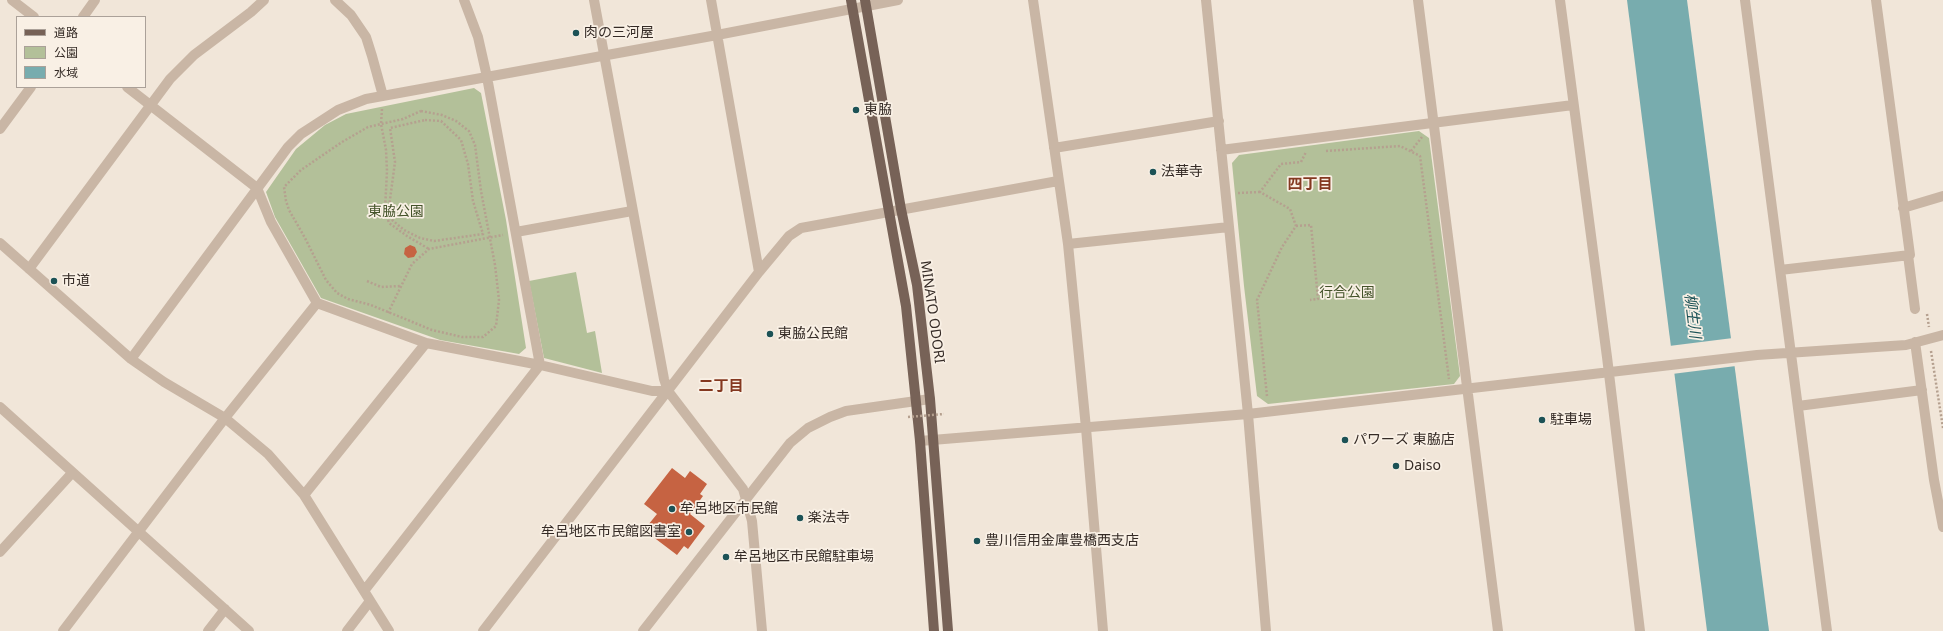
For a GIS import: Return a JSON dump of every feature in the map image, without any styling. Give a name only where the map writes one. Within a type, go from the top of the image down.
[{"type":"main road","name":"MINATO ODORI","points":[[865,3],[901,210],[917,285],[930,399],[948,631]]},
{"type":"main road","name":"MINATO ODORI","points":[[852,4],[906,306],[920,441],[934,631]]},
{"type":"street","points":[[12,0],[33,16]]},
{"type":"street","points":[[84,16],[95,0]]},
{"type":"street","points":[[29,269],[170,79],[194,55],[252,12],[264,0]]},
{"type":"street","points":[[334,0],[351,15],[366,37],[383,96]]},
{"type":"street","points":[[364,591],[540,365],[516,232],[500,157],[487,77],[478,37],[464,0]]},
{"type":"street","points":[[594,0],[662,372],[668,391],[743,489],[752,521],[762,631]]},
{"type":"street","points":[[711,0],[759,272]]},
{"type":"street","points":[[131,358],[288,147],[301,134],[338,110],[366,99],[717,35],[852,4],[898,0]]},
{"type":"street","points":[[1033,0],[1068,244],[1086,428],[1103,631]]},
{"type":"street","points":[[1206,0],[1248,414],[1266,631]]},
{"type":"street","points":[[1418,0],[1466,389],[1498,631]]},
{"type":"street","points":[[1560,0],[1609,373],[1640,631]]},
{"type":"street","points":[[1745,0],[1792,352],[1827,631]]},
{"type":"street","points":[[1876,0],[1910,255],[1908,255],[1915,309]]},
{"type":"street","points":[[0,129],[30,88]]},
{"type":"street","points":[[128,88],[257,188],[271,222],[317,303],[426,343],[540,365],[652,391],[668,391]]},
{"type":"street","points":[[1221,150],[1573,106]]},
{"type":"street","points":[[1054,148],[1219,121]]},
{"type":"street","points":[[483,631],[759,272],[789,236],[802,228],[1058,181]]},
{"type":"street","points":[[1903,208],[1943,196]]},
{"type":"street","points":[[516,232],[632,211]]},
{"type":"street","points":[[1068,244],[1229,227]]},
{"type":"street","points":[[0,243],[131,358],[164,382],[224,418],[268,454],[304,495],[389,631]]},
{"type":"street","points":[[1780,270],[1908,255]]},
{"type":"street","points":[[63,631],[224,418],[317,303]]},
{"type":"street","points":[[920,441],[1248,414],[1757,355],[1906,344],[1943,335]]},
{"type":"street","points":[[1915,342],[1938,479],[1943,527]]},
{"type":"street","points":[[304,495],[426,343]]},
{"type":"street","points":[[1798,406],[1922,390]]},
{"type":"street","points":[[643,631],[746,500],[769,467],[790,443],[808,428],[846,411],[930,399]]},
{"type":"street","points":[[0,407],[249,631]]},
{"type":"street","points":[[0,552],[72,472]]},
{"type":"street","points":[[347,631],[370,601]]},
{"type":"street","points":[[208,631],[225,609]]},
{"type":"path","points":[[383,96],[381,124],[386,150],[387,171],[385,210],[389,223],[406,236],[429,248]]},
{"type":"path","points":[[421,111],[442,115],[456,121],[469,131],[475,145],[499,300],[496,326],[483,337],[462,337],[432,330],[388,312],[348,299],[336,293],[326,280],[305,238],[288,210],[284,187],[301,170],[342,142],[368,127],[381,124],[403,119],[421,111]]},
{"type":"path","points":[[425,120],[441,121],[461,140],[468,164],[473,201],[483,234],[434,241],[420,238],[404,230],[391,219],[389,207],[395,162],[390,128],[425,120]]},
{"type":"path","points":[[1321,151],[1400,146],[1420,156],[1449,379]]},
{"type":"path","points":[[1260,192],[1281,164],[1301,162],[1306,152],[1313,152]]},
{"type":"path","points":[[1233,194],[1260,192],[1290,209],[1296,226]]},
{"type":"path","points":[[1296,226],[1311,225],[1318,299],[1310,300]]},
{"type":"path","points":[[1268,396],[1257,300],[1282,247],[1296,226]]},
{"type":"path","points":[[383,326],[388,312],[412,264],[429,248],[516,232]]},
{"type":"path","points":[[367,281],[380,287],[401,286]]},
{"type":"path","points":[[1931,350],[1943,428]]},
{"type":"path","points":[[908,417],[944,414]]},
{"type":"green space","name":"東脇公園","points":[[474,88],[481,93],[506,220],[526,348],[519,354],[440,340],[321,298],[275,217],[266,192],[296,149],[325,125],[346,114]]},
{"type":"green space","name":"行合公園","points":[[1419,131],[1429,138],[1460,376],[1454,384],[1268,404],[1257,396],[1232,163],[1239,155]]},
{"type":"green space","points":[[576,272],[587,333],[595,331],[602,373],[544,358],[529,281]]},
{"type":"water","name":"柳生川","points":[[1627,0],[1687,0],[1769,631],[1707,631]]},
{"type":"pier","points":[[1733,338],[1736,366],[1672,374],[1669,346]]},
{"type":"building","points":[[410,245],[415,247],[417,252],[414,257],[408,258],[404,254],[405,248]]},
{"type":"building","name":"牟呂地区市民館","points":[[672,468],[685,478],[690,471],[707,484],[700,494],[703,496],[690,514],[705,526],[688,549],[684,546],[677,555],[644,530],[657,514],[644,504]]},
{"type":"place","name":"肉の三河屋","points":[[576,33]]},
{"type":"place","name":"東脇","points":[[856,110]]},
{"type":"place","name":"法華寺","points":[[1153,172]]},
{"type":"place","name":"市道","points":[[54,281]]},
{"type":"place","name":"東脇公民館","points":[[770,334]]},
{"type":"place","name":"駐車場","points":[[1542,420]]},
{"type":"place","name":"パワーズ 東脇店","points":[[1345,440]]},
{"type":"place","name":"Daiso","points":[[1396,466]]},
{"type":"place","name":"牟呂地区市民館","points":[[672,509]]},
{"type":"place","name":"楽法寺","points":[[800,518]]},
{"type":"place","name":"牟呂地区市民館図書室","points":[[689,532]]},
{"type":"place","name":"豊川信用金庫豊橋西支店","points":[[977,541]]},
{"type":"place","name":"牟呂地区市民館駐車場","points":[[726,557]]},
{"type":"district","name":"四丁目","points":[[1310,185]]},
{"type":"district","name":"二丁目","points":[[721,387]]}]
